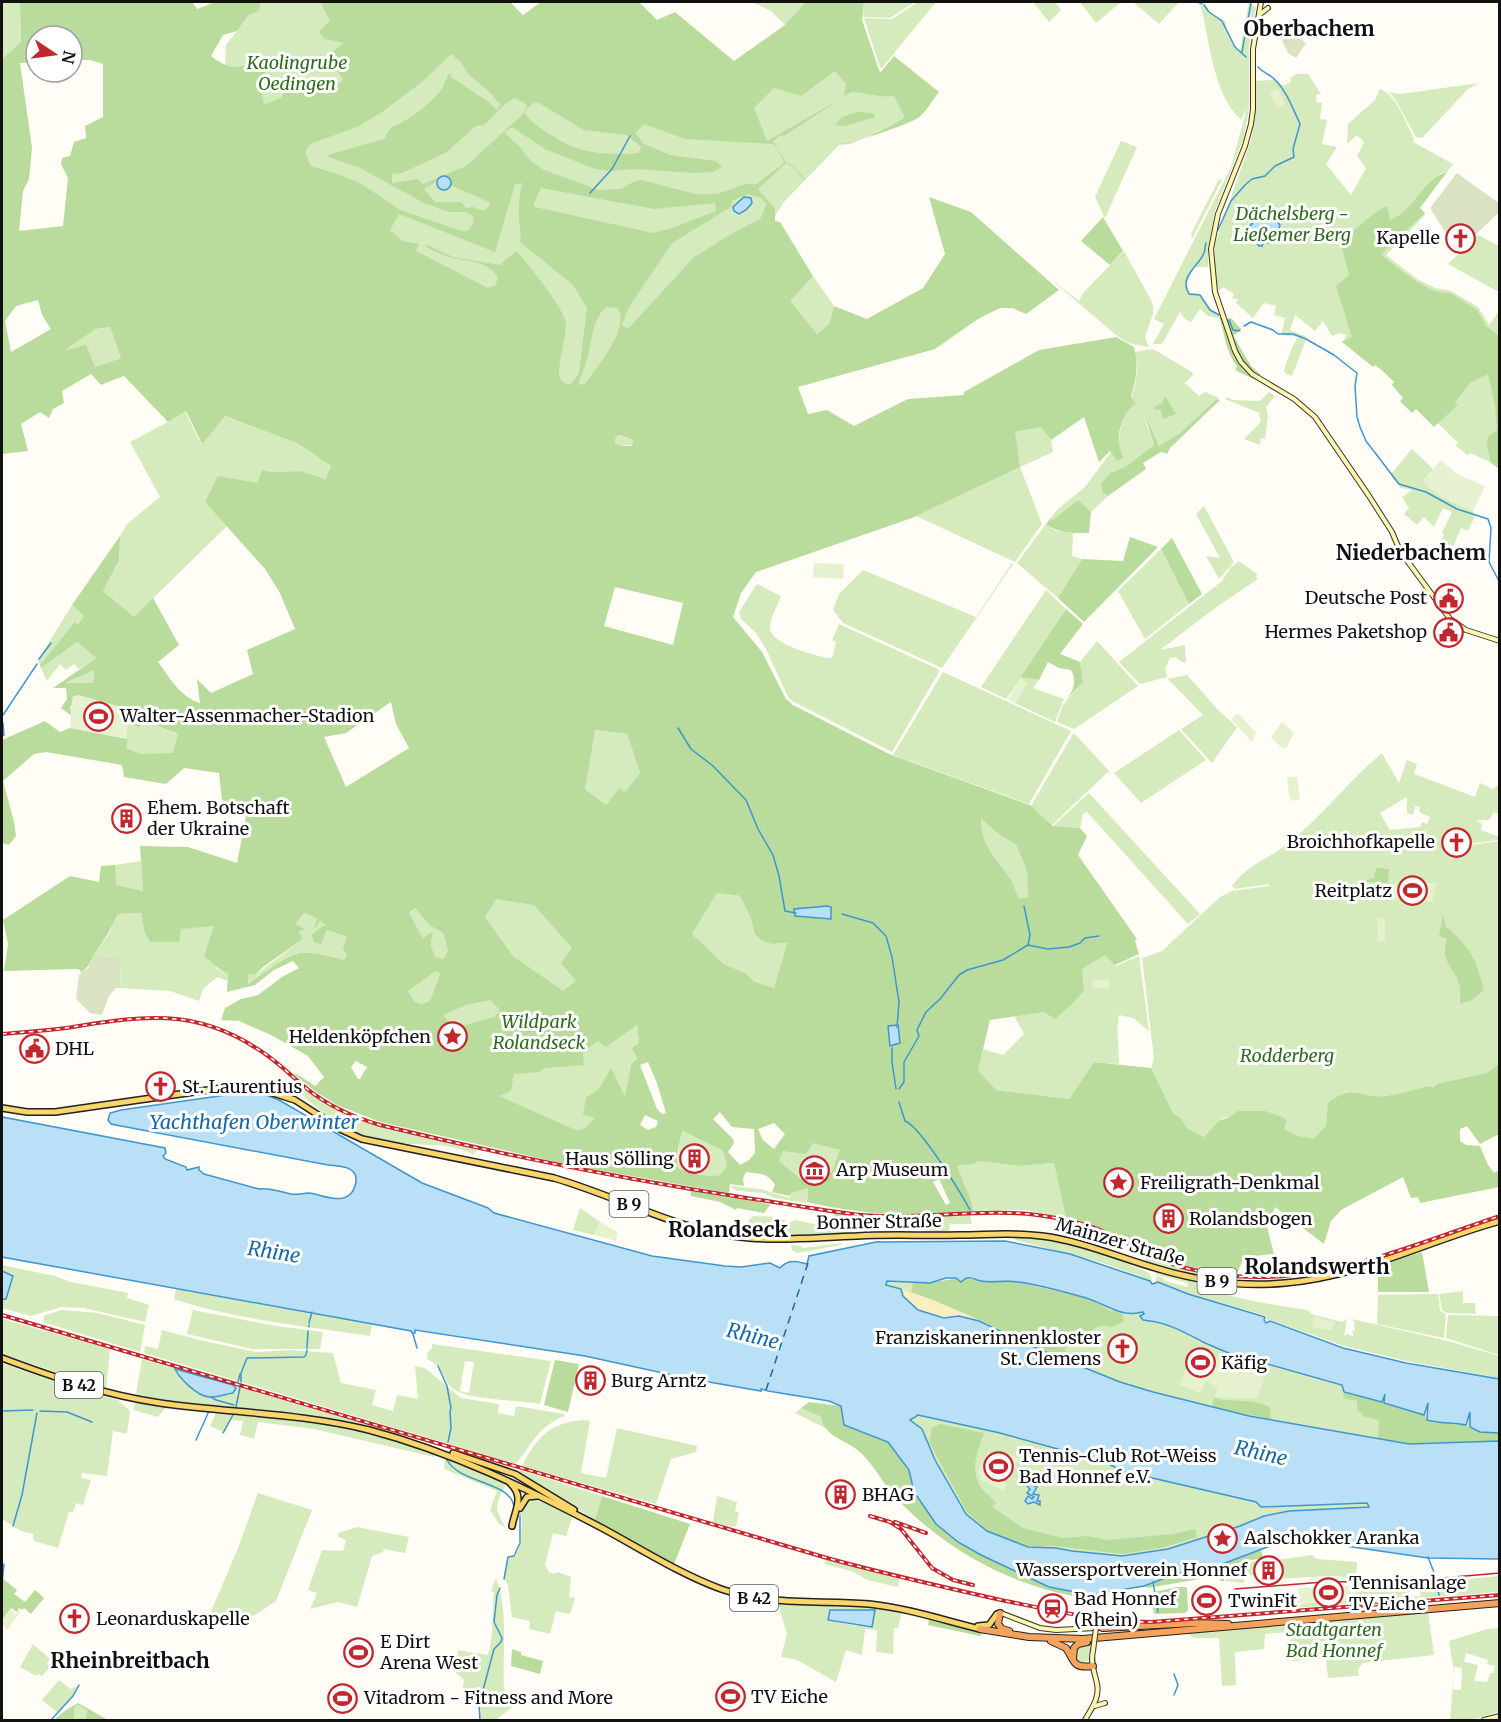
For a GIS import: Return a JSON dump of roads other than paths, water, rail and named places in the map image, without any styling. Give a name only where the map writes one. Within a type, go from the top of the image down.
[{"type":"highway","name":"B 42","points":[[980,1629],[1061,1633],[1228,1624],[1500,1602]]},
{"type":"highway","name":"B 42","points":[[980,1629],[1036,1638],[1105,1638],[1500,1602]]},
{"type":"highway","points":[[1000,1612],[998,1622],[1004,1630],[1061,1633]]},
{"type":"highway","points":[[1096,1627],[1228,1624]]},
{"type":"highway","points":[[1036,1638],[1065,1647],[1076,1665],[1091,1663]]},
{"type":"highway","points":[[1091,1663],[1075,1661],[1072,1655],[1074,1648],[1080,1643],[1105,1638]]},
{"type":"main road","points":[[1261,2],[1253,49],[1253,109],[1250,130],[1218,214],[1213,238],[1212,267],[1215,292],[1235,351],[1252,374],[1294,399],[1314,415],[1390,529],[1400,551],[1441,608],[1457,625],[1500,641]]},
{"type":"main road","points":[[1259,15],[1268,8]]},
{"type":"main road","name":"Bonner Straße","points":[[2,1108],[27,1112],[55,1112],[222,1088],[255,1087],[295,1100],[357,1137],[400,1148],[554,1178],[678,1223],[731,1236],[781,1239],[867,1235],[975,1235]]},
{"type":"main road","name":"Mainzer Straße","points":[[975,1235],[1046,1236],[1074,1242],[1185,1276],[1238,1283],[1269,1284],[1310,1281],[1349,1272],[1500,1221]]},
{"type":"main road","name":"B 42","points":[[2,1358],[84,1386],[128,1397],[188,1406],[311,1418],[368,1430],[430,1448],[505,1478],[697,1578],[732,1592],[782,1602],[857,1603],[890,1607],[980,1629]]},
{"type":"main road","points":[[430,1448],[497,1467],[532,1483],[572,1508],[584,1519]]},
{"type":"main road","points":[[505,1478],[518,1494],[519,1501],[512,1526],[526,1498],[543,1497]]},
{"type":"main road","points":[[507,1519],[516,1514]]},
{"type":"main road","points":[[990,1609],[995,1619]]},
{"type":"main road","points":[[968,1625],[987,1626],[1000,1612],[1031,1626],[1061,1633],[1096,1627],[1091,1663],[1098,1689],[1096,1701],[1085,1720]]},
{"type":"main road","points":[[1092,1708],[1105,1703]]},
{"type":"main road","points":[[1484,1720],[1500,1716]]},
{"type":"water","points":[[444,176],[449,178],[451,183],[449,188],[444,190],[439,188],[437,183],[439,178]]},
{"type":"water","points":[[744,197],[751,198],[752,203],[739,214],[734,211],[733,207]]},
{"type":"water","points":[[1260,209],[1269,211],[1280,225],[1276,238],[1269,243],[1264,242],[1262,246],[1259,246],[1252,237],[1248,228],[1260,215]]},
{"type":"water","points":[[831,907],[831,919],[795,916],[794,909]]},
{"type":"water","points":[[898,1025],[900,1043],[890,1046],[888,1026]]},
{"type":"water","points":[[240,1093],[263,1094],[279,1100],[422,1183],[488,1208],[494,1213],[652,1256],[741,1267],[770,1263],[780,1268],[789,1262],[807,1264],[809,1256],[876,1242],[1005,1241],[1070,1254],[1150,1281],[1152,1284],[1158,1282],[1188,1294],[1265,1317],[1266,1323],[1270,1321],[1343,1348],[1406,1363],[1499,1379],[1499,1433],[1480,1432],[1470,1427],[1470,1412],[1466,1425],[1427,1420],[1428,1403],[1424,1415],[1384,1403],[1385,1394],[1382,1402],[1344,1392],[1342,1385],[1257,1361],[1254,1363],[1175,1328],[1143,1320],[1140,1316],[1144,1314],[1143,1312],[1121,1312],[1086,1298],[1053,1289],[1018,1282],[985,1282],[968,1278],[961,1282],[956,1278],[946,1278],[930,1283],[887,1281],[886,1285],[901,1289],[903,1296],[918,1310],[944,1318],[959,1316],[979,1321],[1043,1351],[1120,1382],[1153,1392],[1249,1416],[1409,1444],[1499,1441],[1499,1559],[1428,1558],[1311,1541],[1270,1546],[1220,1565],[1176,1574],[1144,1586],[1091,1595],[1049,1587],[981,1555],[958,1542],[936,1524],[914,1492],[909,1470],[888,1442],[844,1425],[841,1406],[829,1401],[686,1378],[585,1356],[415,1330],[415,1333],[412,1333],[2,1257],[2,1117],[165,1148],[166,1153],[163,1156],[165,1159],[186,1167],[187,1170],[199,1167],[204,1174],[259,1189],[293,1194],[309,1193],[335,1199],[347,1197],[355,1186],[353,1171],[344,1167],[111,1124],[108,1120],[110,1113]],"holes":[[[918,1415],[1000,1433],[1105,1462],[1122,1471],[1256,1502],[1261,1507],[1367,1503],[1369,1507],[1289,1511],[1264,1516],[1168,1549],[1122,1556],[1028,1547],[987,1531],[966,1514],[935,1460],[922,1429],[910,1420]]]},
{"type":"water","points":[[2,1271],[13,1276],[6,1299],[2,1299]]},
{"type":"water","points":[[175,1369],[233,1385],[236,1388],[233,1393],[215,1397],[204,1396],[189,1386]]},
{"type":"water","points":[[1028,1483],[1037,1487],[1033,1494],[1039,1495],[1037,1501],[1040,1501],[1040,1505],[1034,1502],[1028,1504],[1025,1501],[1028,1496],[1032,1499],[1034,1497],[1027,1493],[1030,1489],[1027,1486]]},
{"type":"water","points":[[830,1610],[875,1610],[872,1627],[828,1620]]},
{"type":"waterway","points":[[1198,2],[1202,4]]},
{"type":"waterway","points":[[1242,52],[1251,3]]},
{"type":"waterway","points":[[1204,5],[1209,12],[1222,21],[1235,47],[1246,57]]},
{"type":"waterway","points":[[1218,230],[1231,201],[1245,185],[1252,179],[1265,176],[1275,166],[1294,157],[1293,149],[1300,124],[1288,97],[1279,84],[1258,67]]},
{"type":"waterway","points":[[590,193],[612,169],[630,136]]},
{"type":"waterway","points":[[1206,243],[1204,253],[1190,272],[1186,288],[1189,294],[1200,295],[1210,310],[1219,315]]},
{"type":"waterway","points":[[1229,320],[1233,330],[1240,330]]},
{"type":"waterway","points":[[1244,326],[1251,322],[1278,334],[1293,334],[1306,339],[1334,355],[1357,373],[1355,386],[1357,417],[1366,441],[1399,484],[1426,492],[1457,509],[1488,519],[1491,528],[1489,562],[1500,583]]},
{"type":"waterway","points":[[39,659],[51,643]]},
{"type":"waterway","points":[[3,715],[37,664]]},
{"type":"waterway","points":[[2,736],[4,735],[3,723]]},
{"type":"waterway","points":[[678,728],[691,749],[713,766],[746,800],[758,829],[773,855],[785,911],[796,913]]},
{"type":"waterway","points":[[1024,906],[1030,935],[1028,945]]},
{"type":"waterway","points":[[842,914],[873,923],[886,936],[892,957],[899,1002],[897,1027]]},
{"type":"waterway","points":[[926,1012],[959,975],[967,970],[1003,960],[1028,945],[1048,949],[1069,947],[1080,943],[1085,938],[1099,936]]},
{"type":"waterway","points":[[899,1089],[904,1082],[904,1062],[919,1036],[917,1030],[926,1012]]},
{"type":"waterway","points":[[892,1048],[896,1089]]},
{"type":"waterway","points":[[899,1102],[905,1121],[930,1147],[970,1210]]},
{"type":"waterway","points":[[309,1323],[312,1312]]},
{"type":"waterway","points":[[307,1348],[308,1331]]},
{"type":"waterway","points":[[413,1334],[417,1348]]},
{"type":"waterway","points":[[241,1382],[241,1373],[247,1358],[304,1357],[307,1350]]},
{"type":"waterway","points":[[438,1366],[447,1386],[451,1408],[448,1442]]},
{"type":"waterway","points":[[238,1382],[240,1374]]},
{"type":"waterway","points":[[236,1407],[240,1387]]},
{"type":"waterway","points":[[211,1397],[234,1405]]},
{"type":"waterway","points":[[2,1411],[33,1410]]},
{"type":"waterway","points":[[40,1411],[67,1412],[92,1422]]},
{"type":"waterway","points":[[196,1440],[209,1411]]},
{"type":"waterway","points":[[13,1526],[22,1495],[37,1413]]},
{"type":"waterway","points":[[223,1433],[234,1413]]},
{"type":"waterway","points":[[447,1460],[453,1468],[463,1474],[504,1492],[511,1498],[514,1507]]},
{"type":"waterway","points":[[504,1579],[508,1557],[514,1556],[520,1543],[520,1516]]},
{"type":"waterway","points":[[1428,1557],[1435,1575]]},
{"type":"waterway","points":[[2,1583],[4,1564]]},
{"type":"waterway","points":[[1153,1582],[1158,1612]]},
{"type":"waterway","points":[[1437,1585],[1439,1595]]},
{"type":"waterway","points":[[480,1720],[479,1705],[494,1649],[502,1638],[494,1622],[500,1588]]},
{"type":"waterway","points":[[1174,1674],[1178,1685],[1174,1695]]},
{"type":"waterway","points":[[51,1720],[73,1696],[79,1685]]},
{"type":"tram line","points":[[1235,1589],[1324,1582],[1407,1581],[1500,1573]]},
{"type":"railway","points":[[2,1034],[140,1018],[186,1020],[232,1035],[270,1057],[306,1088],[332,1106],[380,1125],[519,1157],[612,1175],[834,1212],[883,1216],[1008,1213],[1059,1218],[1098,1229],[1175,1265],[1218,1274],[1259,1277],[1300,1274],[1340,1267],[1380,1257],[1500,1216]]},
{"type":"railway","points":[[1171,1210],[1173,1206]]},
{"type":"railway","points":[[2,1315],[827,1558],[1001,1600],[1094,1618],[1151,1622],[1500,1595]]},
{"type":"railway","points":[[870,1516],[890,1522],[901,1529],[932,1568],[953,1580],[973,1585]]},
{"type":"railway","points":[[895,1522],[926,1533]]},
{"type":"place","name":"Kapelle","points":[[1461,238]]},
{"type":"place","name":"Deutsche Post","points":[[1448,598]]},
{"type":"place","name":"Hermes Paketshop","points":[[1448,632]]},
{"type":"place","name":"Walter-Assenmacher-Stadion","points":[[99,716]]},
{"type":"place","name":"Ehem. Botschaft der Ukraine","points":[[126,818]]},
{"type":"place","name":"Broichhofkapelle","points":[[1456,842]]},
{"type":"place","name":"Reitplatz","points":[[1413,891]]},
{"type":"place","name":"Heldenköpfchen","points":[[452,1037]]},
{"type":"place","name":"DHL","points":[[34,1049]]},
{"type":"place","name":"St. Laurentius","points":[[161,1087]]},
{"type":"place","name":"Haus Sölling","points":[[695,1159]]},
{"type":"place","name":"Arp Museum","points":[[815,1170]]},
{"type":"place","name":"Freiligrath-Denkmal","points":[[1119,1183]]},
{"type":"place","name":"Rolandsbogen","points":[[1168,1219]]},
{"type":"place","name":"Franziskanerinnenkloster St. Clemens","points":[[1122,1348]]},
{"type":"place","name":"Käfig","points":[[1200,1363]]},
{"type":"place","name":"Burg Arntz","points":[[590,1381]]},
{"type":"place","name":"Tennis-Club Rot-Weiss Bad Honnef e.V.","points":[[998,1466]]},
{"type":"place","name":"BHAG","points":[[841,1495]]},
{"type":"place","name":"Aalschokker Aranka","points":[[1223,1538]]},
{"type":"place","name":"Wassersportverein Honnef","points":[[1268,1570]]},
{"type":"place","name":"Tennisanlage TV Eiche","points":[[1328,1593]]},
{"type":"place","name":"TwinFit","points":[[1207,1601]]},
{"type":"place","name":"Bad Honnef (Rhein)","points":[[1053,1609]]},
{"type":"place","name":"Leonarduskapelle","points":[[75,1619]]},
{"type":"place","name":"E Dirt Arena West","points":[[359,1652]]},
{"type":"place","name":"TV Eiche","points":[[730,1697]]},
{"type":"place","name":"Vitadrom - Fitness and More","points":[[343,1698]]},
{"type":"district","name":"Oberbachem","points":[[1309,29]]},
{"type":"district","name":"Niederbachem","points":[[1411,553]]},
{"type":"district","name":"Rolandseck","points":[[728,1230]]},
{"type":"district","name":"Rolandswerth","points":[[1317,1267]]},
{"type":"district","name":"Rheinbreitbach","points":[[130,1661]]},
{"type":"park label","name":"Kaolingrube Oedingen","points":[[297,73]]},
{"type":"park label","name":"Dächelsberg - Ließemer Berg","points":[[1292,224]]},
{"type":"park label","name":"Wildpark Rolandseck","points":[[539,1032]]},
{"type":"park label","name":"Rodderberg","points":[[1287,1056]]},
{"type":"park label","name":"Stadtgarten Bad Honnef","points":[[1334,1640]]},
{"type":"water label","name":"Yachthafen Oberwinter","points":[[254,1122]]},
{"type":"water label","name":"Rhine","points":[[274,1252]]},
{"type":"water label","name":"Rhine","points":[[753,1336]]},
{"type":"water label","name":"Rhine","points":[[1261,1453]]}]
